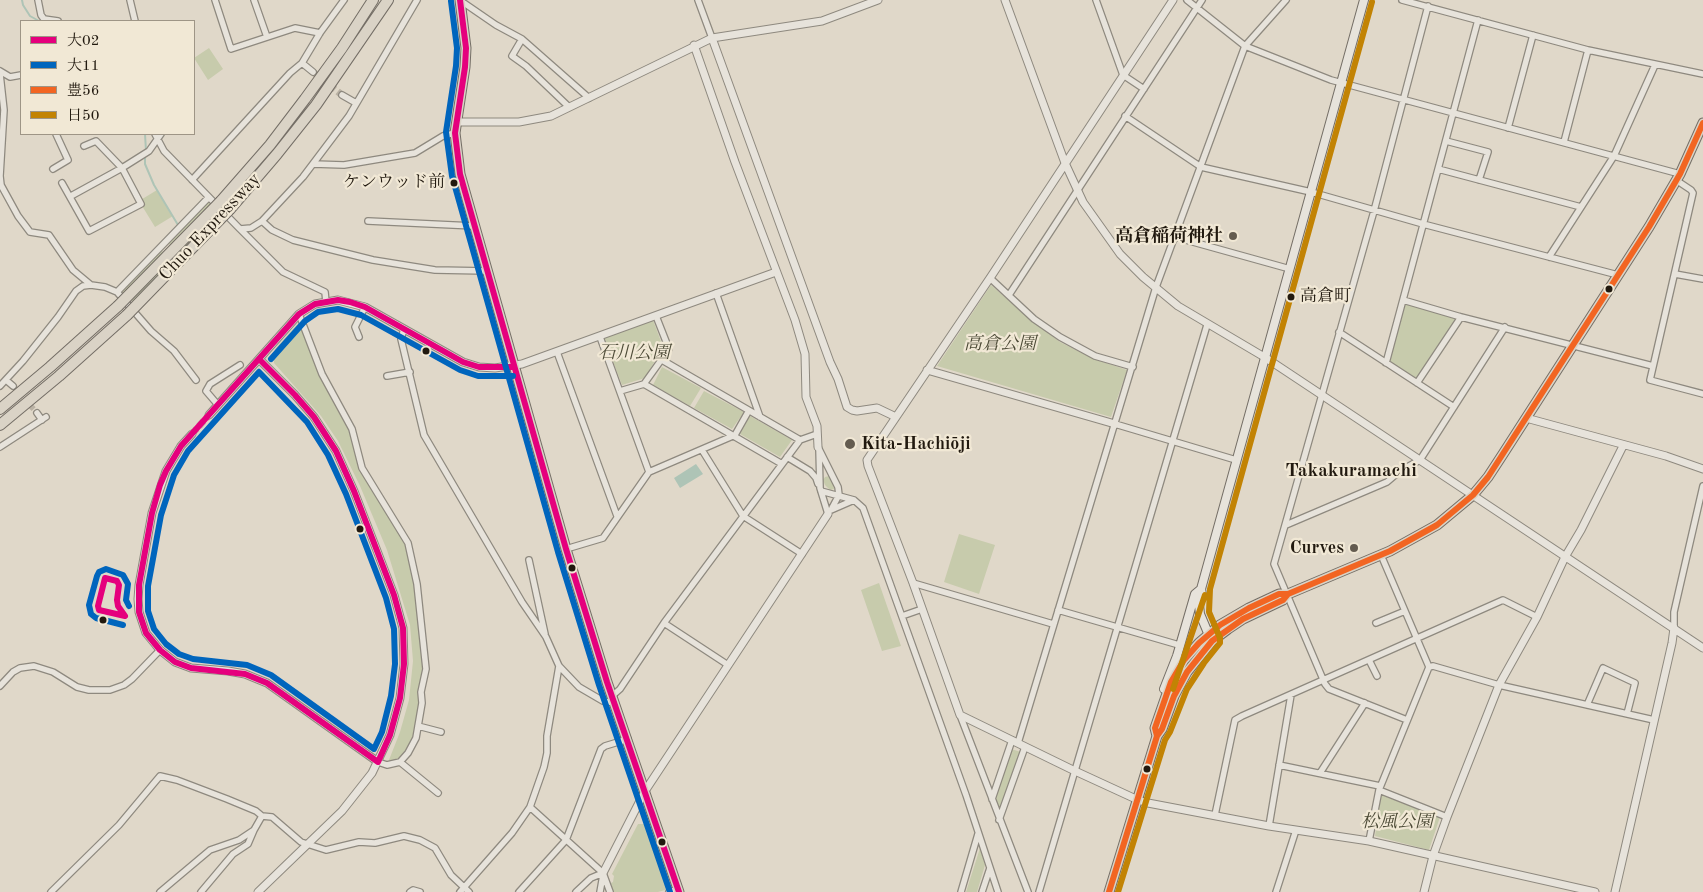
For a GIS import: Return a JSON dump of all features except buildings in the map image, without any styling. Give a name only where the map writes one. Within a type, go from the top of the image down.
[{"type":"highway","name":"Chuo Expressway","points":[[0,409],[118,306],[221,201],[270,144],[305,99],[342,48],[373,0]]},
{"type":"highway","name":"Chuo Expressway","points":[[0,425],[127,315],[230,209],[316,105],[388,0]]},
{"type":"highway","points":[[0,434],[63,381],[103,337]]},
{"type":"main road","points":[[461,0],[465,33],[465,67],[456,133],[460,174],[566,549],[613,699],[645,791],[675,891]]},
{"type":"main road","points":[[1210,638],[1200,614],[1201,589],[1364,0]]},
{"type":"main road","points":[[1157,736],[1155,728],[1172,682],[1191,652],[1249,608],[1279,594],[1288,594],[1381,555],[1437,525],[1473,495],[1488,477],[1574,346],[1678,177],[1703,124]]},
{"type":"main road","points":[[1158,719],[1157,712],[1195,594],[1201,589]]},
{"type":"main road","points":[[1109,892],[1157,736],[1162,730],[1179,685],[1210,638]]},
{"type":"street","points":[[38,0],[41,15],[44,19],[51,20]]},
{"type":"street","points":[[130,0],[135,20]]},
{"type":"street","points":[[215,0],[231,49],[295,28],[320,33]]},
{"type":"street","points":[[254,0],[267,37]]},
{"type":"street","points":[[192,180],[290,73],[302,64],[320,33],[344,0]]},
{"type":"street","points":[[240,229],[250,228],[262,221],[313,164],[349,116],[417,0]]},
{"type":"street","points":[[461,0],[496,25],[522,39],[589,98]]},
{"type":"street","points":[[698,0],[847,407],[857,411],[878,408],[896,418]]},
{"type":"street","points":[[457,122],[518,122],[551,116],[694,45],[712,38],[822,20],[878,0]]},
{"type":"street","points":[[1005,0],[1065,163],[1083,202],[1120,254],[1178,306],[1266,358],[1703,648]]},
{"type":"street","points":[[1096,0],[1123,75],[1144,89]]},
{"type":"street","points":[[1028,892],[999,820],[867,460],[990,278],[1173,0]]},
{"type":"street","points":[[1187,0],[1245,46],[1341,83],[1564,142],[1678,177],[1693,193],[1650,380],[1703,394]]},
{"type":"street","points":[[1009,295],[1202,0]]},
{"type":"street","points":[[992,799],[1015,742],[1054,624],[1156,287],[1245,46],[1286,0]]},
{"type":"street","points":[[1402,0],[1588,50],[1703,74]]},
{"type":"street","points":[[1407,720],[1329,689],[1323,680],[1274,564],[1374,211],[1428,6]]},
{"type":"street","points":[[1386,363],[1478,20]]},
{"type":"street","points":[[1508,128],[1533,35]]},
{"type":"street","points":[[522,39],[512,56],[526,66],[569,107]]},
{"type":"street","points":[[694,45],[735,162],[795,320],[805,354],[806,397],[817,426],[820,489]]},
{"type":"street","points":[[1564,142],[1588,50]]},
{"type":"street","points":[[302,64],[313,72]]},
{"type":"street","points":[[1549,258],[1614,156],[1655,65]]},
{"type":"street","points":[[0,72],[10,77],[20,75]]},
{"type":"street","points":[[0,72],[4,110],[1,185],[18,216],[30,232],[49,235],[73,270],[91,285]]},
{"type":"street","points":[[342,95],[356,103]]},
{"type":"street","points":[[1125,116],[1201,167],[1311,192],[1549,258],[1618,274]]},
{"type":"street","points":[[313,164],[344,165],[415,153],[443,136],[456,133]]},
{"type":"street","points":[[53,169],[68,160],[56,135]]},
{"type":"street","points":[[158,136],[164,151],[240,229],[284,272],[325,292],[326,302]]},
{"type":"street","points":[[71,196],[149,151],[158,136]]},
{"type":"street","points":[[62,183],[89,231],[141,204],[122,168],[96,140],[84,146]]},
{"type":"street","points":[[1446,140],[1488,152],[1479,180]]},
{"type":"street","points":[[1438,169],[1581,207]]},
{"type":"street","points":[[116,292],[209,197]]},
{"type":"street","points":[[262,221],[272,230],[293,240],[373,260],[435,270],[487,271]]},
{"type":"street","points":[[368,221],[474,226]]},
{"type":"street","points":[[1175,237],[1290,269]]},
{"type":"street","points":[[209,415],[299,314],[315,304],[338,300],[365,307],[463,362],[479,367],[513,367],[776,272]]},
{"type":"street","points":[[1675,274],[1703,280]]},
{"type":"street","points":[[990,278],[1034,319],[1060,337],[1096,356],[1132,367]]},
{"type":"street","points":[[0,386],[58,317],[76,291],[83,286],[91,285],[105,287],[116,292],[151,331],[174,350],[196,380]]},
{"type":"street","points":[[716,294],[760,417]]},
{"type":"street","points":[[1403,300],[1653,366]]},
{"type":"street","points":[[358,337],[355,327],[365,307]]},
{"type":"street","points":[[192,434],[173,458],[160,485],[152,513],[139,585],[139,612],[146,633],[160,650],[175,662],[191,668],[236,672],[257,678],[313,715],[378,762],[387,765],[400,762],[408,753],[416,738],[422,703],[421,692],[426,669],[417,584],[408,544],[362,468],[352,429],[322,374],[299,314]]},
{"type":"street","points":[[620,391],[644,384],[669,349],[656,316]]},
{"type":"street","points":[[1417,383],[1461,316]]},
{"type":"street","points":[[1039,892],[1208,325]]},
{"type":"street","points":[[1286,525],[1387,482],[1400,471],[1420,460],[1506,327]]},
{"type":"street","points":[[404,329],[401,339],[424,435],[522,602],[546,637],[559,666],[579,687],[603,701],[613,699],[664,623],[800,440],[817,434]]},
{"type":"street","points":[[1339,332],[1454,407]]},
{"type":"street","points":[[600,337],[649,472]]},
{"type":"street","points":[[557,352],[617,516]]},
{"type":"street","points":[[258,892],[325,829],[357,794],[378,762],[390,735],[400,698],[404,664],[403,628],[394,595],[336,450],[314,417],[295,395],[259,360]]},
{"type":"street","points":[[662,360],[748,412],[800,440]]},
{"type":"street","points":[[218,405],[206,391],[210,384],[240,365]]},
{"type":"street","points":[[928,370],[1236,460]]},
{"type":"street","points":[[387,376],[410,372]]},
{"type":"street","points":[[6,380],[13,386]]},
{"type":"street","points":[[644,384],[782,464]]},
{"type":"street","points":[[566,549],[603,538],[649,472],[735,436],[748,412]]},
{"type":"street","points":[[0,447],[44,418],[37,413]]},
{"type":"street","points":[[1526,418],[1623,446],[1666,456],[1703,469]]},
{"type":"street","points":[[1424,892],[1433,856],[1447,817],[1499,685],[1537,616],[1565,557],[1581,530],[1623,446]]},
{"type":"street","points":[[600,892],[603,883],[603,873],[645,791],[839,495],[838,487],[831,471],[818,447]]},
{"type":"street","points":[[702,450],[743,516],[802,554]]},
{"type":"street","points":[[787,457],[814,474],[829,512]]},
{"type":"street","points":[[801,465],[831,471]]},
{"type":"street","points":[[1615,892],[1672,643],[1674,612],[1703,486]]},
{"type":"street","points":[[820,489],[854,500],[864,508],[998,892]]},
{"type":"street","points":[[829,512],[854,500]]},
{"type":"street","points":[[1369,841],[1379,788],[1429,667],[1381,555]]},
{"type":"street","points":[[529,560],[546,637]]},
{"type":"street","points":[[913,583],[1054,624]]},
{"type":"street","points":[[1215,815],[1235,720],[1260,707],[1291,695],[1503,600],[1537,616]]},
{"type":"street","points":[[902,616],[922,609]]},
{"type":"street","points":[[1058,610],[1180,645]]},
{"type":"street","points":[[1376,624],[1405,611]]},
{"type":"street","points":[[664,623],[728,666]]},
{"type":"street","points":[[0,686],[13,672],[20,668],[34,666],[44,668],[77,687],[89,690],[110,690],[124,685],[132,679],[160,650]]},
{"type":"street","points":[[1369,660],[1377,676]]},
{"type":"street","points":[[462,890],[512,832],[530,807],[547,753],[547,736],[559,666]]},
{"type":"street","points":[[1429,667],[1432,666],[1499,685],[1654,720]]},
{"type":"street","points":[[1587,705],[1604,668],[1636,683],[1627,714]]},
{"type":"street","points":[[1269,826],[1291,695]]},
{"type":"street","points":[[1320,773],[1364,702]]},
{"type":"street","points":[[960,715],[1138,800],[1269,826],[1369,841],[1595,892]]},
{"type":"street","points":[[418,726],[441,732]]},
{"type":"street","points":[[519,892],[566,840],[601,749],[628,739]]},
{"type":"street","points":[[999,820],[1025,747]]},
{"type":"street","points":[[400,762],[438,793]]},
{"type":"street","points":[[1279,765],[1379,788],[1447,817]]},
{"type":"street","points":[[51,892],[119,825],[160,776],[177,780],[218,796],[256,811],[262,816],[272,817],[301,842],[326,850],[359,842],[375,843],[404,836],[420,840],[434,848],[450,875],[462,890],[469,892]]},
{"type":"street","points":[[530,807],[603,873],[610,892]]},
{"type":"street","points":[[201,892],[233,854],[248,844],[262,816]]},
{"type":"street","points":[[160,892],[210,850],[239,840],[254,830]]},
{"type":"street","points":[[1276,892],[1296,830]]},
{"type":"street","points":[[961,892],[978,834]]},
{"type":"street","points":[[982,892],[990,867]]},
{"type":"street","points":[[576,892],[591,878],[603,873]]},
{"type":"street","points":[[410,892],[413,890],[420,892]]},
{"type":"green space","points":[[209,48],[223,69],[208,80],[195,57]]},
{"type":"green space","points":[[157,190],[173,216],[155,227],[139,201]]},
{"type":"green space","points":[[210,201],[226,220],[187,261],[168,243]]},
{"type":"green space","points":[[162,251],[179,267],[139,307],[121,290]]},
{"type":"green space","name":"高倉公園","points":[[991,285],[1032,321],[1060,342],[1094,359],[1127,370],[1111,417],[937,366]]},
{"type":"green space","points":[[1403,300],[1461,317],[1417,383],[1386,363]]},
{"type":"green space","points":[[301,320],[322,374],[352,429],[362,468],[408,543],[425,652],[416,738],[400,762],[387,765],[400,732],[409,700],[413,661],[410,625],[387,550],[360,486],[338,441],[321,416],[274,363],[273,353],[276,348]]},
{"type":"green space","name":"石川公園","points":[[653,320],[663,347],[645,378],[622,385],[604,338]]},
{"type":"green space","points":[[662,367],[701,388],[690,406],[653,385]]},
{"type":"green space","points":[[704,391],[744,412],[732,429],[694,408]]},
{"type":"green space","points":[[750,416],[792,440],[780,457],[740,434]]},
{"type":"green space","points":[[829,476],[834,489],[830,490],[823,480]]},
{"type":"green space","points":[[959,534],[995,545],[979,594],[944,582]]},
{"type":"green space","points":[[879,583],[901,646],[882,651],[861,590]]},
{"type":"green space","points":[[1011,749],[1021,752],[1000,813],[994,798]]},
{"type":"green space","name":"松風公園","points":[[1381,795],[1440,817],[1429,850],[1375,836]]},
{"type":"green space","points":[[638,824],[646,824],[667,885],[665,890],[658,892],[613,892],[611,883],[614,876],[612,874]]},
{"type":"green space","points":[[980,848],[985,865],[977,892],[966,892]]},
{"type":"shaded area","points":[[696,464],[703,474],[680,488],[674,478]]},
{"type":"waterway","points":[[22,0],[30,16],[37,20]]},
{"type":"waterway","points":[[145,135],[146,151]]},
{"type":"waterway","points":[[145,156],[145,164],[154,185],[178,225]]},
{"type":"tunnel","points":[[313,72],[342,95]]},
{"type":"tunnel","points":[[13,386],[37,413]]},
{"type":"tunnel","points":[[192,434],[209,415]]},
{"type":"transit line","name":"大02","points":[[460,0],[466,48],[455,133],[460,174],[566,549],[607,682],[679,892]]},
{"type":"transit line","name":"大11","points":[[451,1],[457,48],[446,132],[452,176],[558,552],[599,685],[670,892]]},
{"type":"transit line","name":"日50","points":[[1118,892],[1165,740],[1187,689],[1220,643],[1220,638],[1209,612],[1210,589],[1372,2]]},
{"type":"transit line","name":"豊56","points":[[1288,594],[1390,551],[1437,525],[1473,495],[1488,477],[1649,227],[1680,174],[1703,123]]},
{"type":"transit line","name":"大02","points":[[259,359],[314,417],[336,451],[354,491],[394,595],[403,628],[404,664],[400,698],[390,735],[378,762],[267,683],[245,674],[191,668],[175,662],[160,650],[146,633],[139,612],[139,585],[152,513],[160,485],[181,446],[299,314],[315,304],[338,300],[350,302],[365,307],[463,362],[479,367],[513,367]]},
{"type":"transit line","name":"大11","points":[[271,359],[305,321],[318,312],[338,309],[361,315],[460,370],[478,376],[513,376]]},
{"type":"transit line","name":"大11","points":[[259,372],[307,422],[328,455],[346,494],[386,598],[394,629],[395,664],[391,696],[382,732],[374,749],[271,675],[247,665],[193,659],[179,654],[166,644],[154,629],[148,611],[148,586],[161,515],[174,475],[188,451],[259,372]]},
{"type":"transit line","name":"大11","points":[[123,625],[96,618],[91,614],[89,605],[99,572],[106,569],[123,575],[128,584],[126,600],[129,606]]},
{"type":"transit line","name":"大02","points":[[105,578],[117,581],[119,585],[118,606],[125,616],[99,610],[98,606],[105,578]]},
{"type":"transit line","name":"豊56","points":[[1279,594],[1288,594],[1283,600],[1243,619],[1212,641],[1187,672],[1174,696],[1162,729],[1157,736],[1155,728],[1171,682],[1184,660],[1199,643],[1220,625],[1249,608],[1279,594]]},
{"type":"transit line","name":"日50","points":[[1173,689],[1205,595]]},
{"type":"transit line","name":"豊56","points":[[1109,892],[1157,736]]},
{"type":"place","name":"ケンウッド前","points":[[454,183]]},
{"type":"place","name":"高倉稲荷神社","points":[[1233,236]]},
{"type":"place","name":"高倉町","points":[[1291,297]]},
{"type":"place","name":"Kita-Hachiōji","points":[[850,444]]},
{"type":"place","name":"Curves","points":[[1354,548]]},
{"type":"district","name":"Takakuramachi","points":[[1351,471]]}]
